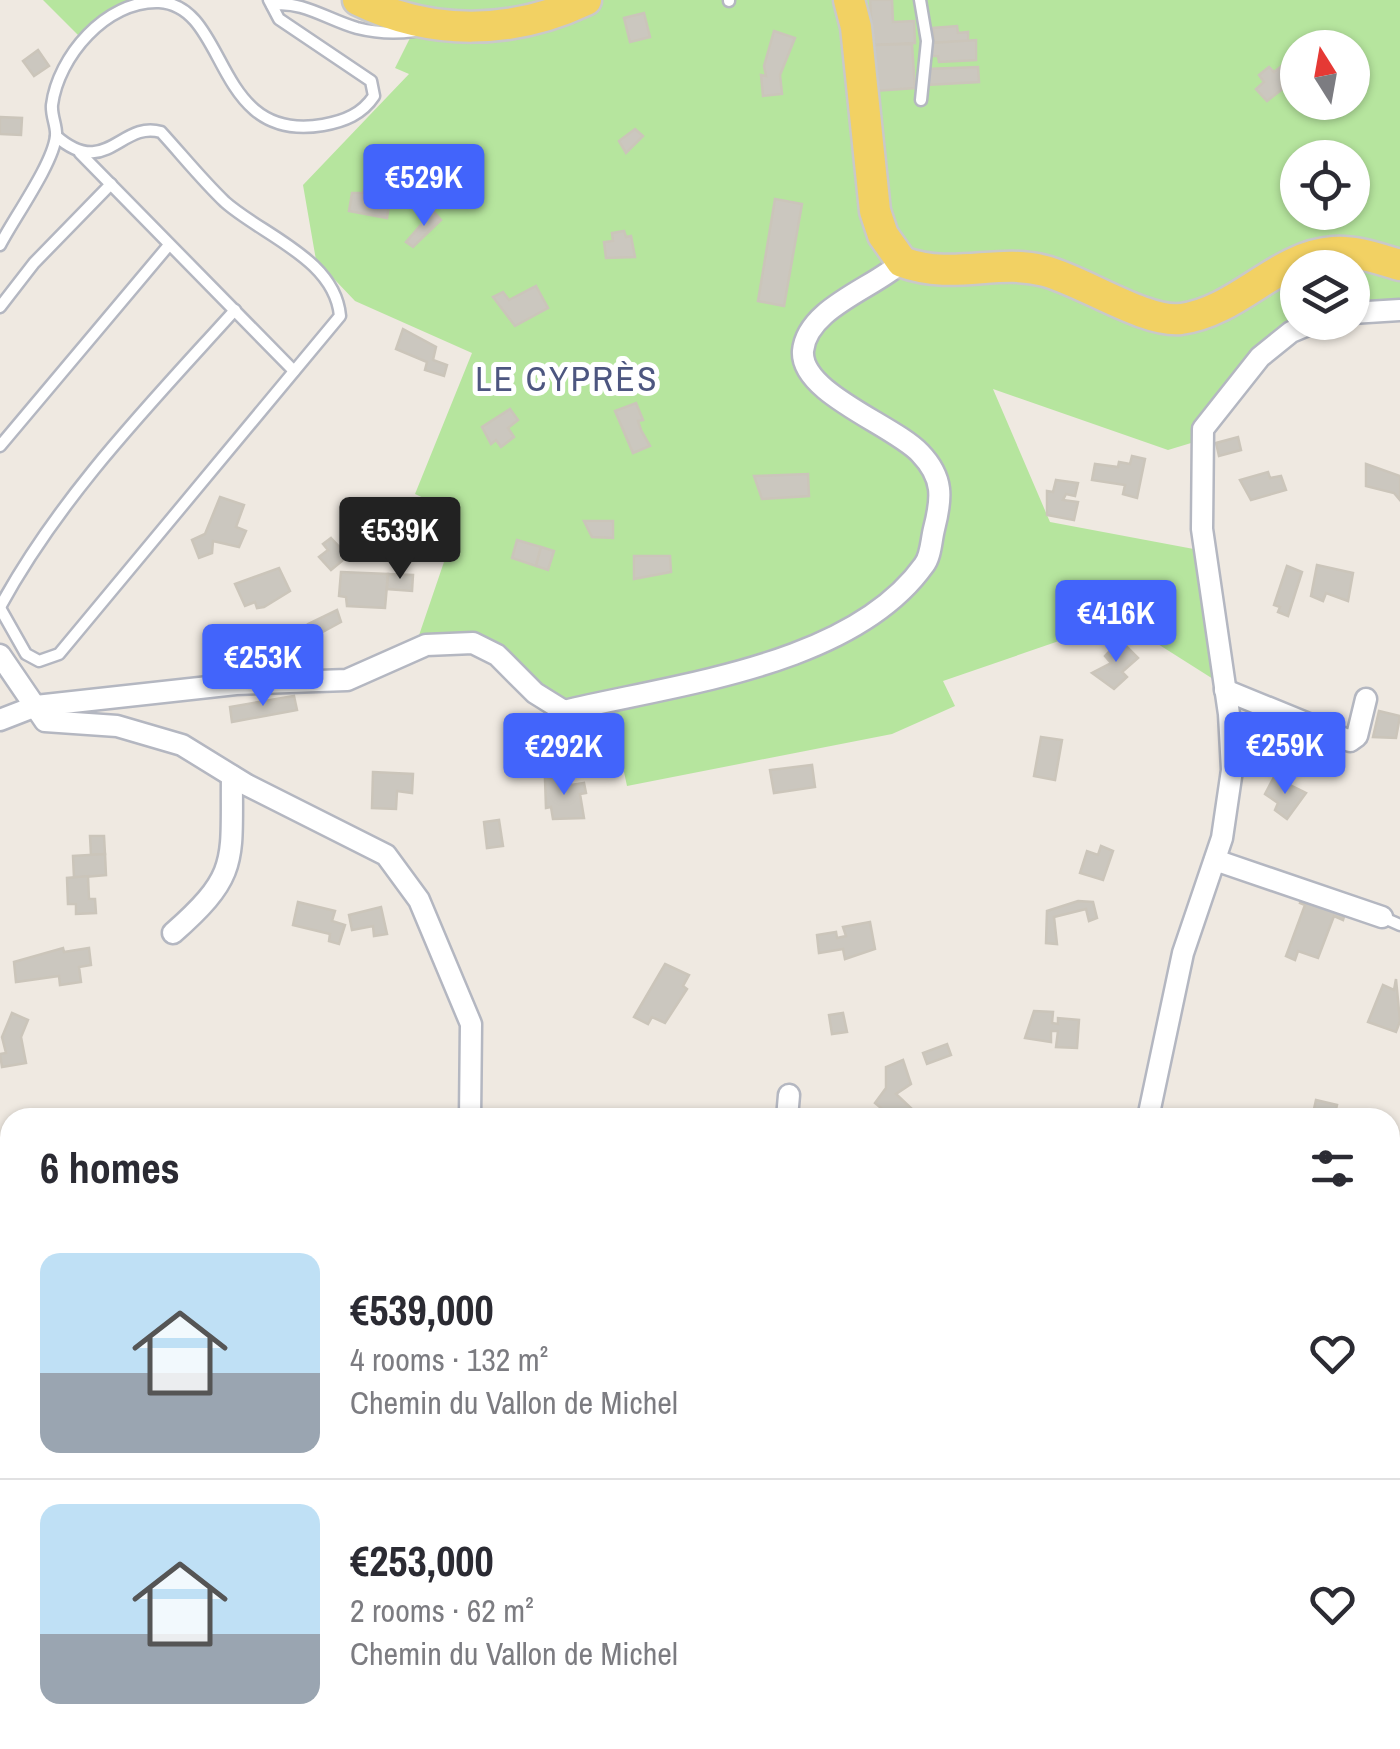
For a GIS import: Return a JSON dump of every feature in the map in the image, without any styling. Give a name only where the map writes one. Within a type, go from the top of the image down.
[{"type":"main road","points":[[358,0],[446,28],[504,26],[556,14],[586,0]]},
{"type":"main road","points":[[848,0],[856,28],[875,211],[883,235],[902,262],[954,273],[1038,269],[1151,314],[1177,320],[1223,309],[1284,268],[1314,256],[1333,252],[1364,255],[1400,265]]},
{"type":"street","points":[[0,720],[36,706],[236,684],[347,680],[426,645],[473,643],[497,655],[535,694],[564,711],[774,664],[847,630],[900,590],[926,562],[942,500],[932,468],[917,450],[823,387],[805,368],[803,351],[821,317],[902,262]]},
{"type":"street","points":[[1370,311],[1400,310]]},
{"type":"street","points":[[1150,1108],[1183,953],[1215,860],[1232,770],[1202,529],[1203,429],[1260,358],[1281,340]]},
{"type":"street","points":[[21,681],[26,654]]},
{"type":"street","points":[[0,655],[45,721],[117,726],[182,745],[232,776],[386,855],[419,900],[471,1024],[470,1108]]},
{"type":"street","points":[[1225,690],[1341,740],[1357,736],[1366,699]]},
{"type":"street","points":[[173,934],[214,897],[225,875],[231,851],[232,776]]},
{"type":"street","points":[[1215,860],[1391,921]]},
{"type":"street","points":[[788,1108],[789,1095]]},
{"type":"lane","points":[[920,0],[927,41],[921,100]]},
{"type":"lane","points":[[0,245],[56,136],[51,109],[59,74],[73,52],[108,18],[134,5],[161,2],[179,8],[201,28],[233,87],[264,116],[291,125],[319,126],[365,109],[374,96],[371,80],[280,19],[270,2]]},
{"type":"lane","points":[[270,2],[293,2],[354,27],[387,34],[446,28]]},
{"type":"lane","points":[[80,152],[103,153],[146,130],[160,132],[228,204],[283,240],[309,264],[339,299],[340,316],[59,654],[39,661],[26,654],[0,608],[29,556],[98,462],[235,310]]},
{"type":"lane","points":[[56,136],[80,152],[294,372]]},
{"type":"lane","points":[[0,307],[34,263],[112,184]]},
{"type":"lane","points":[[0,446],[169,245]]},
{"type":"green space","points":[[43,0],[130,0],[79,36]]},
{"type":"green space","points":[[344,0],[1400,0],[1400,305],[1370,304],[1370,250],[1280,250],[1280,335],[1234,373],[1201,440],[1168,450],[993,389],[1050,522],[1199,550],[1221,684],[1120,620],[943,681],[955,706],[892,734],[627,786],[609,702],[545,707],[484,648],[415,647],[460,515],[415,494],[472,353],[355,301],[316,260],[303,185],[409,74],[395,68],[414,30]]},
{"type":"building","points":[[870,0],[892,0],[893,22],[914,21],[915,43],[873,45]]},
{"type":"building","points":[[644,13],[650,37],[630,42],[624,18]]},
{"type":"building","points":[[957,26],[958,33],[968,32],[968,41],[934,43],[933,28]]},
{"type":"building","points":[[774,31],[795,38],[780,75],[782,94],[763,96],[761,75],[766,76],[764,66]]},
{"type":"building","points":[[976,40],[976,60],[939,62],[938,56],[932,56],[931,43]]},
{"type":"building","points":[[912,44],[915,88],[875,91],[873,45]]},
{"type":"building","points":[[38,50],[49,66],[34,76],[23,61]]},
{"type":"building","points":[[978,67],[979,82],[927,85],[927,69]]},
{"type":"building","points":[[1269,67],[1274,72],[1280,67],[1280,91],[1267,101],[1256,89],[1264,82],[1259,75]]},
{"type":"building","points":[[0,117],[22,118],[21,135],[0,134]]},
{"type":"building","points":[[635,129],[643,136],[626,153],[619,141]]},
{"type":"building","points":[[365,187],[385,190],[382,203],[389,205],[387,218],[349,211],[352,193],[363,193]]},
{"type":"building","points":[[775,199],[802,204],[784,306],[758,301]]},
{"type":"building","points":[[433,211],[441,220],[413,247],[406,242]]},
{"type":"building","points":[[624,231],[626,237],[631,236],[635,257],[606,258],[604,242],[613,241],[612,233]]},
{"type":"building","points":[[536,286],[548,308],[515,326],[493,297],[503,292],[509,300]]},
{"type":"building","points":[[403,329],[436,347],[433,360],[447,365],[444,376],[425,370],[427,362],[396,349]]},
{"type":"building","points":[[636,403],[643,420],[638,421],[650,446],[633,453],[615,411]]},
{"type":"building","points":[[510,409],[518,420],[508,428],[514,437],[501,447],[496,440],[491,444],[482,427]]},
{"type":"building","points":[[1238,437],[1241,450],[1219,456],[1216,443]]},
{"type":"building","points":[[1132,456],[1145,459],[1137,498],[1123,494],[1125,485],[1092,480],[1095,464],[1118,467],[1119,462],[1130,464]]},
{"type":"building","points":[[1366,464],[1400,476],[1400,500],[1394,493],[1366,486]]},
{"type":"building","points":[[1268,472],[1270,478],[1281,476],[1286,490],[1251,500],[1240,480]]},
{"type":"building","points":[[808,474],[809,496],[762,499],[754,476]]},
{"type":"building","points":[[1056,480],[1078,483],[1075,496],[1066,494],[1063,500],[1078,502],[1074,520],[1047,515],[1047,491],[1053,492]]},
{"type":"building","points":[[220,497],[244,505],[236,527],[246,531],[239,547],[213,541],[212,553],[199,558],[192,540],[205,534]]},
{"type":"building","points":[[584,521],[613,521],[613,538],[592,537]]},
{"type":"building","points":[[331,538],[348,556],[331,570],[319,557],[328,550],[323,544]]},
{"type":"building","points":[[517,540],[541,547],[536,566],[512,558]]},
{"type":"building","points":[[541,547],[554,551],[548,570],[536,566]]},
{"type":"building","points":[[634,556],[670,556],[671,572],[634,579]]},
{"type":"building","points":[[1317,565],[1353,573],[1348,601],[1326,593],[1323,601],[1311,596]]},
{"type":"building","points":[[1287,566],[1302,572],[1288,616],[1278,612],[1280,607],[1274,605]]},
{"type":"building","points":[[279,568],[290,591],[264,607],[257,608],[255,602],[245,606],[235,584]]},
{"type":"building","points":[[341,572],[388,574],[385,608],[347,606],[346,597],[339,596]]},
{"type":"building","points":[[388,574],[413,575],[412,591],[387,589]]},
{"type":"building","points":[[337,610],[341,622],[306,641],[301,630]]},
{"type":"building","points":[[1120,640],[1138,658],[1122,672],[1127,677],[1114,689],[1092,673],[1111,663],[1105,656]]},
{"type":"building","points":[[294,696],[297,710],[232,722],[230,707]]},
{"type":"building","points":[[1379,711],[1400,716],[1396,738],[1373,737]]},
{"type":"building","points":[[1041,737],[1062,740],[1055,780],[1034,776]]},
{"type":"building","points":[[812,765],[815,787],[774,793],[770,770]]},
{"type":"building","points":[[373,772],[413,774],[412,793],[397,791],[396,809],[372,808]]},
{"type":"building","points":[[570,775],[571,785],[584,783],[586,793],[580,794],[584,818],[553,819],[551,807],[546,808],[545,779]]},
{"type":"building","points":[[1274,777],[1306,793],[1287,819],[1275,810],[1278,803],[1265,794]]},
{"type":"building","points":[[499,820],[503,846],[487,848],[484,822]]},
{"type":"building","points":[[90,836],[104,836],[105,854],[91,855]]},
{"type":"building","points":[[1101,846],[1113,851],[1103,880],[1080,873],[1087,851],[1098,855]]},
{"type":"building","points":[[105,854],[106,875],[74,878],[73,856]]},
{"type":"building","points":[[88,876],[89,899],[95,899],[96,913],[76,914],[76,904],[68,904],[67,878]]},
{"type":"building","points":[[1303,894],[1346,910],[1343,920],[1334,916],[1318,958],[1298,951],[1295,960],[1286,956],[1305,905],[1300,903]]},
{"type":"building","points":[[1078,901],[1093,902],[1097,918],[1089,921],[1086,909],[1054,917],[1057,944],[1046,943],[1047,911]]},
{"type":"building","points":[[298,902],[335,911],[332,921],[345,925],[339,944],[329,941],[330,934],[293,925]]},
{"type":"building","points":[[381,907],[387,934],[374,936],[373,926],[352,930],[349,915]]},
{"type":"building","points":[[870,922],[875,949],[845,959],[843,949],[819,953],[817,935],[836,932],[837,938],[846,936],[843,927]]},
{"type":"building","points":[[63,948],[64,952],[89,948],[91,965],[79,967],[81,982],[60,985],[59,976],[16,982],[14,962]]},
{"type":"building","points":[[665,964],[689,975],[683,986],[687,989],[665,1023],[652,1017],[648,1024],[634,1017]]},
{"type":"building","points":[[1396,979],[1400,1021],[1396,1032],[1368,1022],[1383,985],[1394,990]]},
{"type":"building","points":[[1034,1011],[1053,1012],[1052,1023],[1058,1024],[1058,1018],[1079,1020],[1077,1048],[1056,1047],[1058,1031],[1051,1031],[1051,1042],[1025,1038]]},
{"type":"building","points":[[12,1013],[28,1020],[21,1037],[26,1063],[2,1067],[0,1054],[6,1053],[2,1037]]},
{"type":"building","points":[[843,1013],[847,1032],[832,1034],[829,1015]]},
{"type":"building","points":[[947,1044],[951,1055],[927,1064],[923,1053]]},
{"type":"building","points":[[903,1060],[911,1084],[896,1094],[911,1108],[881,1108],[875,1103],[886,1088],[886,1067]]},
{"type":"building","points":[[1316,1100],[1337,1105],[1336,1108],[1314,1108]]},
{"type":"district","name":"LE CYPRÈS","points":[[567,378]]}]
